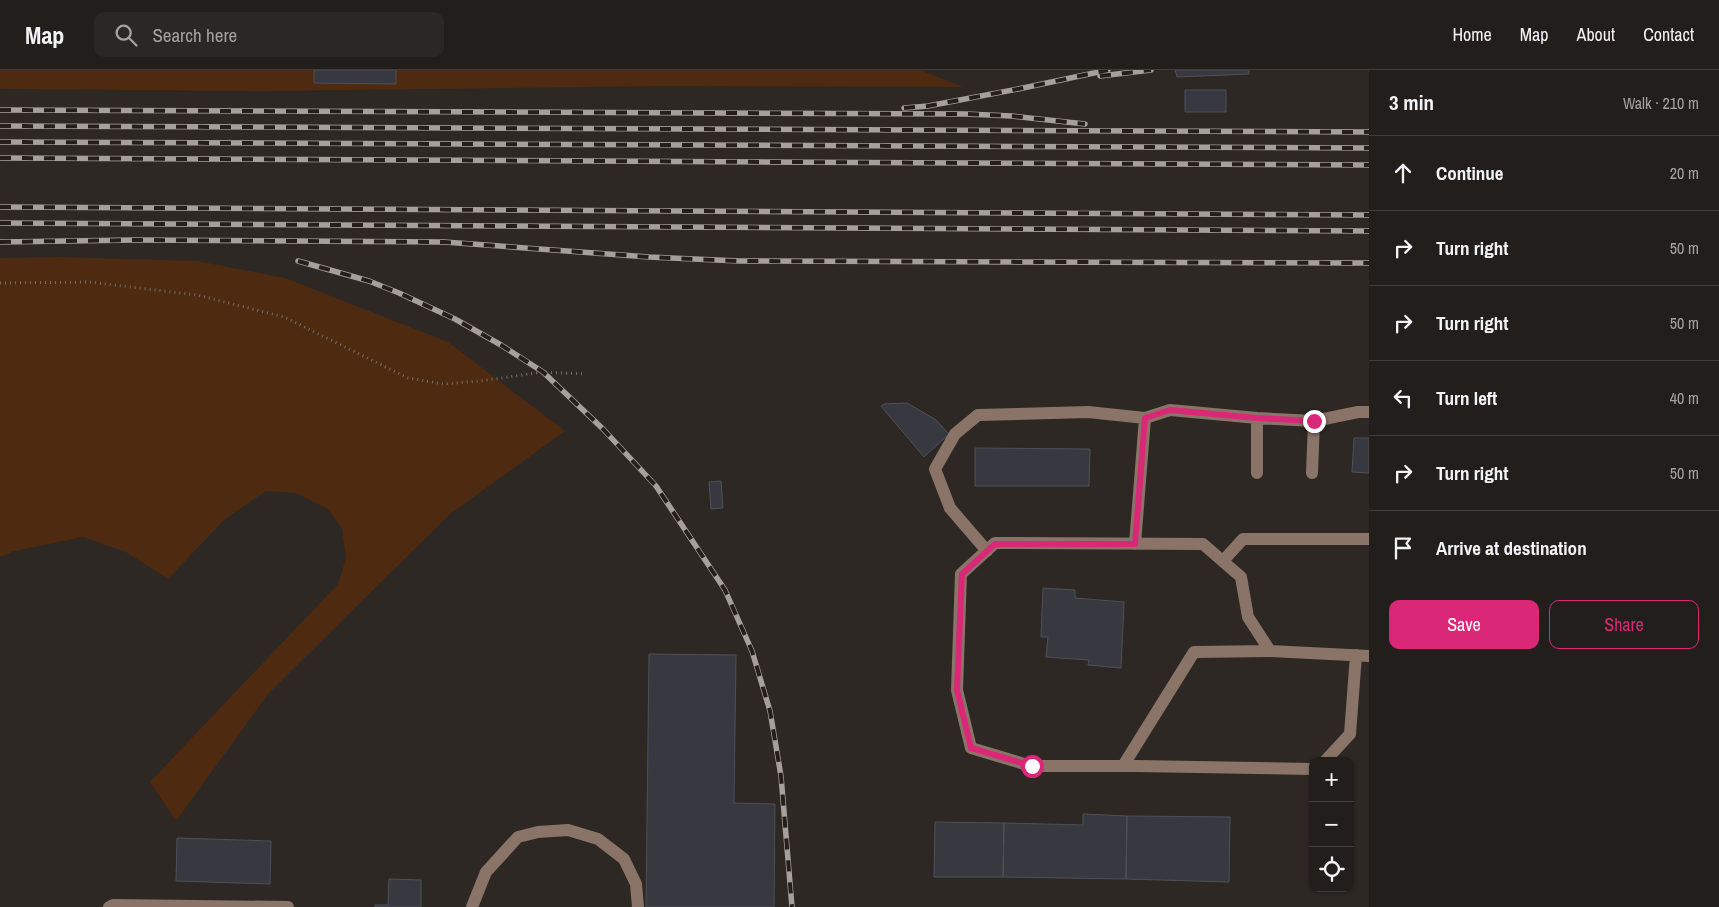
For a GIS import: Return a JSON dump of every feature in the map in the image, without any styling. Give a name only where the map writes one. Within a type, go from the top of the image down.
[{"type":"lane","points":[[987,551],[950,508],[935,469],[955,434],[978,415],[1088,412],[1145,418],[1170,410],[1314,421],[1358,412],[1369,412]]},
{"type":"lane","points":[[1135,544],[1145,418]]},
{"type":"lane","points":[[1257,418],[1257,473]]},
{"type":"lane","points":[[1312,473],[1314,421]]},
{"type":"lane","points":[[1223,561],[1243,540],[1369,539]]},
{"type":"lane","points":[[1270,651],[1248,617],[1241,577],[1203,544],[995,544],[962,574],[957,690],[971,748],[1032,766],[1309,769]]},
{"type":"lane","points":[[1123,766],[1194,652],[1270,651],[1363,655],[1350,734],[1329,757]]},
{"type":"lane","points":[[472,907],[486,872],[518,837],[538,832],[568,830],[598,840],[624,859],[636,884],[638,907]]},
{"type":"lane","points":[[109,907],[113,905],[288,907]]},
{"type":"path","points":[[0,283],[89,282],[197,295],[284,317],[408,378],[443,384],[480,382],[543,372],[585,374]]},
{"type":"shaded area","points":[[0,70],[920,70],[963,87],[657,86],[268,91],[0,89]]},
{"type":"shaded area","points":[[60,257],[197,261],[285,278],[448,342],[565,431],[450,514],[268,694],[176,821],[150,782],[338,584],[346,558],[342,528],[328,509],[296,493],[266,491],[225,519],[168,579],[126,552],[83,537],[14,551],[0,557],[0,258]]},
{"type":"building","points":[[314,70],[396,70],[396,84],[314,83]]},
{"type":"building","points":[[1175,70],[1249,70],[1249,74],[1177,77]]},
{"type":"building","points":[[1185,90],[1226,90],[1226,112],[1185,112]]},
{"type":"building","points":[[907,403],[936,420],[949,434],[924,457],[881,406],[884,404]]},
{"type":"building","points":[[1354,438],[1369,438],[1369,473],[1352,472]]},
{"type":"building","points":[[975,448],[1090,449],[1089,486],[975,486]]},
{"type":"building","points":[[721,481],[723,508],[711,509],[709,482]]},
{"type":"building","points":[[1043,588],[1075,590],[1075,598],[1124,602],[1121,668],[1088,665],[1089,660],[1046,657],[1048,637],[1041,637]]},
{"type":"building","points":[[649,654],[736,655],[734,803],[775,804],[774,907],[646,907]]},
{"type":"building","points":[[1083,814],[1127,816],[1126,879],[1003,877],[1004,823],[1083,825]]},
{"type":"building","points":[[1127,816],[1230,817],[1229,882],[1126,879]]},
{"type":"building","points":[[935,822],[1004,823],[1003,877],[934,877]]},
{"type":"building","points":[[177,838],[271,841],[270,884],[176,881]]},
{"type":"building","points":[[389,879],[421,880],[421,907],[375,907],[375,905],[388,905]]},
{"type":"railway","points":[[904,108],[928,106],[1108,70]]},
{"type":"railway","points":[[1100,76],[1151,70]]},
{"type":"railway","points":[[0,110],[966,114],[1012,116],[1085,124]]},
{"type":"railway","points":[[0,126],[1369,132]]},
{"type":"railway","points":[[0,142],[1369,148]]},
{"type":"railway","points":[[0,158],[1369,165]]},
{"type":"railway","points":[[0,207],[1369,215]]},
{"type":"railway","points":[[0,223],[1369,231]]},
{"type":"railway","points":[[0,242],[136,240],[444,242],[649,257],[739,261],[1369,263]]},
{"type":"railway","points":[[298,261],[369,281],[399,293],[455,319],[501,345],[543,372],[603,429],[656,486],[725,590],[752,651],[770,711],[781,776],[792,907]]},
{"type":"route","points":[[1032,766],[971,748],[957,690],[962,574],[995,544],[1135,544],[1145,418],[1170,410],[1314,421]]}]
